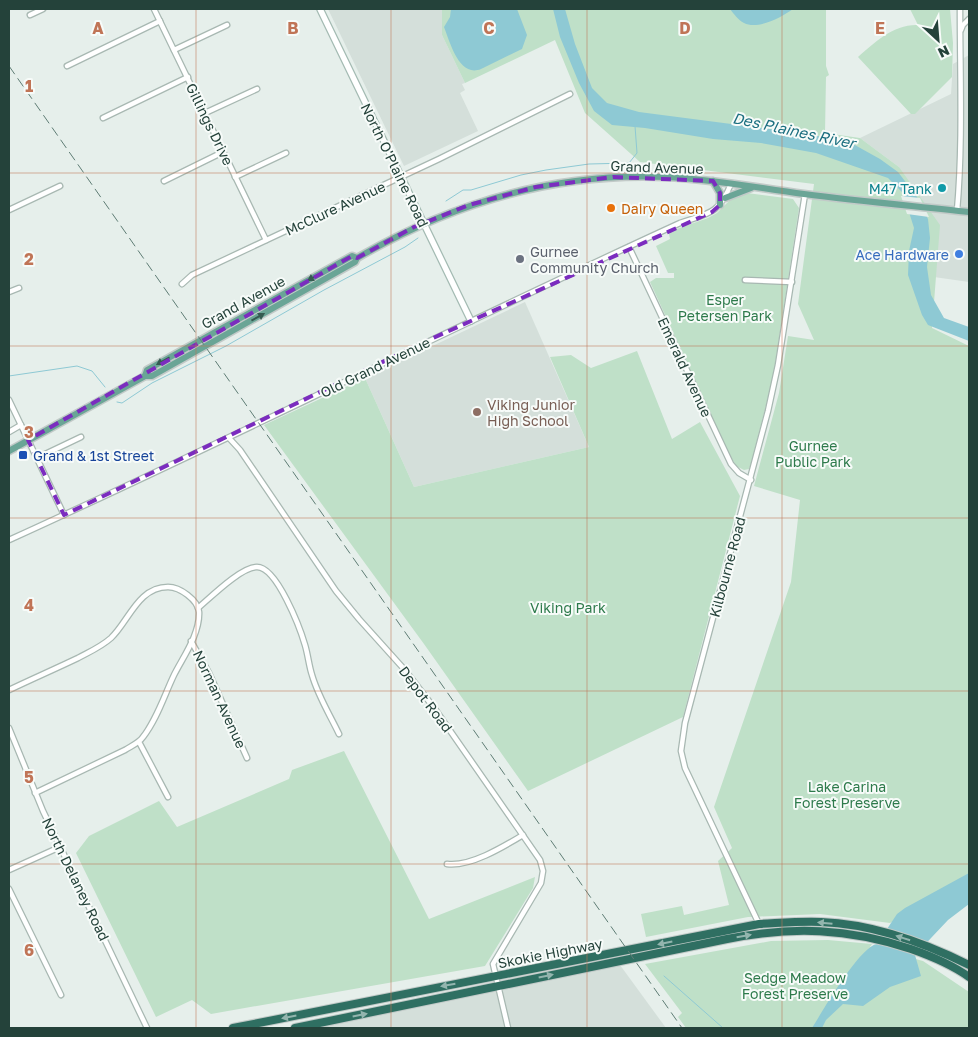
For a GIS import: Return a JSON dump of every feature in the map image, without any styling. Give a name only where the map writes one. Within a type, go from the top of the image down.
[{"type":"highway","name":"Skokie Highway","points":[[233,1028],[759,924],[822,922],[873,929],[933,947],[969,965]]},
{"type":"highway","name":"Skokie Highway","points":[[295,1028],[762,933],[817,930],[844,932],[869,937],[926,954],[969,976]]},
{"type":"main road","name":"Grand Avenue","points":[[9,451],[145,376],[147,370],[203,338],[352,256],[357,258],[424,223],[484,201],[527,189],[592,179],[632,176],[665,177],[969,212]]},
{"type":"main road","points":[[712,181],[720,193],[720,205]]},
{"type":"main road","points":[[725,198],[754,187]]},
{"type":"street","points":[[30,15],[43,9]]},
{"type":"street","name":"Gillings Drive","points":[[154,9],[266,240]]},
{"type":"street","name":"North O'Plaine Road","points":[[320,9],[472,321]]},
{"type":"street","points":[[957,211],[959,190],[960,9]]},
{"type":"street","points":[[960,33],[963,25],[969,19]]},
{"type":"street","points":[[67,66],[160,21]]},
{"type":"street","points":[[174,50],[227,25]]},
{"type":"street","points":[[103,118],[188,77]]},
{"type":"street","points":[[205,114],[257,89]]},
{"type":"street","name":"McClure Avenue","points":[[182,284],[192,275],[570,94]]},
{"type":"street","points":[[164,181],[223,152]]},
{"type":"street","points":[[236,177],[286,153]]},
{"type":"street","name":"Old Grand Avenue","points":[[9,540],[230,438],[420,344],[680,223],[712,212],[725,198],[731,184]]},
{"type":"street","points":[[9,210],[60,186]]},
{"type":"street","name":"Kilbourne Road","points":[[762,933],[685,768],[681,751],[686,723],[751,480],[778,365],[805,194]]},
{"type":"street","name":"Emerald Avenue","points":[[629,247],[731,464],[739,474],[751,480]]},
{"type":"street","points":[[744,280],[792,282]]},
{"type":"street","points":[[9,292],[19,288]]},
{"type":"street","points":[[9,400],[64,515]]},
{"type":"street","points":[[9,432],[21,425]]},
{"type":"street","points":[[37,458],[81,437]]},
{"type":"street","name":"Depot Road","points":[[230,438],[336,592],[415,683],[540,860],[543,876],[536,892],[493,964],[508,1028]]},
{"type":"street","points":[[198,608],[244,570],[258,567],[271,574],[300,630],[306,646],[311,674],[339,734]]},
{"type":"street","points":[[9,690],[56,669],[102,645],[119,630],[138,602],[148,593],[169,587],[174,588],[190,598],[198,608],[198,620],[191,641],[154,719],[139,742],[35,793]]},
{"type":"street","name":"Norman Avenue","points":[[191,641],[209,673],[247,758]]},
{"type":"street","name":"North Delaney Road","points":[[9,728],[35,793],[147,1028]]},
{"type":"street","points":[[139,742],[145,750],[168,797]]},
{"type":"street","points":[[447,864],[457,865],[469,862],[511,843],[523,835]]},
{"type":"street","points":[[9,870],[60,847]]},
{"type":"street","points":[[9,889],[61,995]]},
{"type":"highlighted area","points":[[613,177],[713,181],[720,193],[720,205],[712,212],[420,344],[64,515],[28,440],[352,256],[357,258],[414,227],[469,205],[536,187]]},
{"type":"shaded area","points":[[328,9],[442,9],[442,35],[465,83],[462,84],[465,90],[460,93],[478,131],[404,166]]},
{"type":"shaded area","points":[[969,55],[969,282],[934,277],[899,167],[860,138],[951,94],[953,64]]},
{"type":"shaded area","name":"Viking Junior High School","points":[[525,302],[589,447],[414,487],[365,378]]},
{"type":"shaded area","points":[[620,965],[666,1028],[293,1028],[498,986]]},
{"type":"green space","name":"Lake Carina Forest Preserve","points":[[442,9],[826,9],[826,66],[829,75],[826,77],[825,133],[860,138],[899,167],[940,225],[932,328],[969,346],[969,881],[890,923],[820,914],[748,917],[646,937],[641,914],[682,906],[684,915],[729,905],[718,861],[732,848],[714,807],[791,582],[800,500],[754,486],[779,393],[788,336],[814,340],[798,304],[814,184],[640,162],[585,113],[555,40],[465,83],[442,35]]},
{"type":"green space","points":[[910,9],[950,9],[953,43],[952,77],[915,114],[911,114],[858,57],[885,35],[901,27],[918,25]]},
{"type":"green space","name":"Esper Petersen Park","points":[[747,193],[793,199],[799,208],[773,378],[751,464],[749,469],[744,470],[736,466],[728,452],[650,282],[656,278],[674,278],[674,273],[668,273],[656,246],[670,239],[669,234],[671,231],[708,218],[717,213],[734,196]]},
{"type":"green space","name":"Viking Park","points":[[637,351],[672,439],[700,422],[740,496],[683,717],[528,791],[424,644],[264,425],[365,378],[414,487],[589,447],[550,357],[571,355],[591,368]]},
{"type":"green space","points":[[344,751],[429,919],[535,877],[533,888],[485,966],[211,1014],[192,1000],[156,1017],[76,853],[89,836],[159,801],[177,827],[289,779],[292,770]]},
{"type":"green space","name":"Sedge Meadow Forest Preserve","points":[[828,940],[872,944],[870,947],[923,961],[969,992],[969,1028],[686,1028],[678,1017],[682,1013],[645,964],[771,941]]},
{"type":"water","points":[[451,9],[517,9],[527,35],[522,49],[481,69],[473,70],[467,68],[456,57],[444,27],[450,17]]},
{"type":"water","points":[[553,9],[565,9],[575,44],[592,88],[607,103],[639,112],[809,134],[853,144],[880,159],[898,172],[917,197],[928,219],[930,238],[927,267],[931,295],[944,318],[969,327],[969,341],[928,325],[922,315],[908,275],[909,251],[914,228],[903,193],[888,178],[816,153],[761,143],[713,139],[645,128],[612,125],[594,111],[579,83],[560,37]]},
{"type":"water","points":[[730,9],[793,9],[783,16],[763,24],[750,25],[742,22]]},
{"type":"water","points":[[969,873],[969,904],[948,920],[915,955],[921,976],[890,987],[863,1006],[843,1004],[826,1020],[822,1028],[812,1028],[852,967],[861,956],[877,944],[897,914]]},
{"type":"pier","points":[[901,196],[920,198],[929,217],[907,214]]},
{"type":"waterway","points":[[446,201],[463,190],[471,190],[521,175],[589,164],[629,163],[637,153],[635,126]]},
{"type":"waterway","points":[[117,402],[122,403],[152,383],[226,346],[418,238]]},
{"type":"waterway","points":[[9,376],[77,366],[92,371],[105,387]]},
{"type":"waterway","points":[[664,976],[723,1028]]},
{"type":"railway","points":[[9,66],[682,1028]]},
{"type":"place","name":"M47 Tank","points":[[942,188]]},
{"type":"place","name":"Dairy Queen","points":[[611,208]]},
{"type":"place","name":"Ace Hardware","points":[[959,254]]},
{"type":"place","name":"Gurnee Community Church","points":[[520,259]]},
{"type":"place","name":"Viking Junior High School","points":[[477,412]]},
{"type":"place","name":"Grand & 1st Street","points":[[23,455]]},
{"type":"water label","name":"Des Plaines River","points":[[794,130]]},
{"type":"park label","name":"Gurnee Public Park","points":[[813,454]]}]
